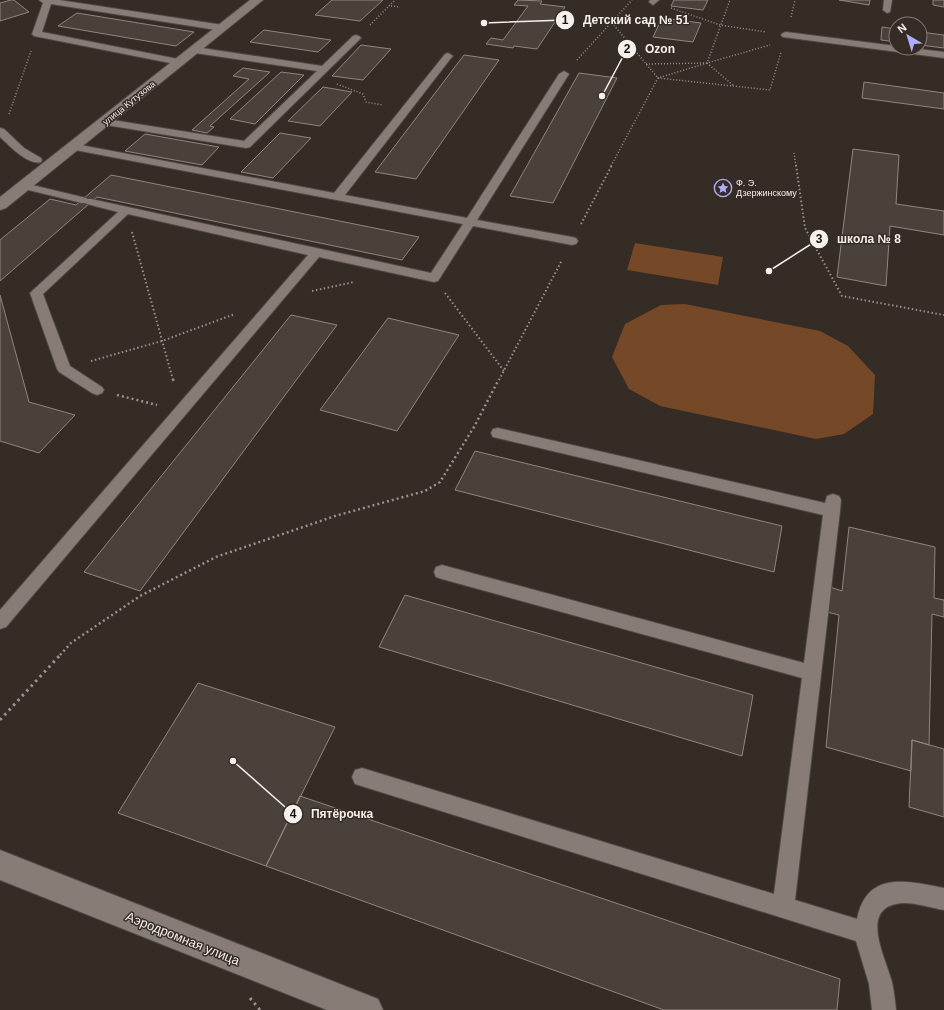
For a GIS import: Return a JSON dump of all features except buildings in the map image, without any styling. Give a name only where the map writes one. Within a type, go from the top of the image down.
[{"type":"street","name":"улица Кутузова","points":[[0,205],[75,147],[257,0]]},
{"type":"street","name":"Аэродромная улица","points":[[0,865],[367,1010]]},
{"type":"lane","points":[[180,62],[37,34],[45,0],[223,28]]},
{"type":"lane","points":[[887,10],[888,0]]},
{"type":"lane","points":[[786,34],[944,54]]},
{"type":"lane","points":[[106,122],[246,145],[356,38]]},
{"type":"lane","points":[[195,50],[320,73]]},
{"type":"lane","points":[[337,197],[448,56]]},
{"type":"lane","points":[[24,186],[316,253],[434,278],[564,74]]},
{"type":"lane","points":[[1,132],[20,150],[37,160]]},
{"type":"lane","points":[[75,147],[572,241]]},
{"type":"lane","points":[[97,390],[64,369],[36,294],[126,210]]},
{"type":"lane","points":[[0,622],[316,253]]},
{"type":"lane","points":[[498,433],[833,506],[783,907]]},
{"type":"lane","points":[[442,572],[812,673]]},
{"type":"lane","points":[[362,777],[865,932]]},
{"type":"lane","points":[[884,1010],[881,984],[865,932],[870,908],[881,896],[905,892],[944,899]]},
{"type":"path","points":[[356,38],[396,0]]},
{"type":"path","points":[[564,74],[632,0]]},
{"type":"path","points":[[707,63],[730,0]]},
{"type":"path","points":[[654,1],[720,25],[786,34]]},
{"type":"path","points":[[390,6],[400,7]]},
{"type":"path","points":[[612,23],[658,78],[770,90]]},
{"type":"path","points":[[1,132],[37,34]]},
{"type":"path","points":[[0,720],[72,643],[140,596],[216,558],[335,516],[425,491],[440,482],[474,427],[658,78],[770,45]]},
{"type":"path","points":[[646,64],[707,63],[734,86]]},
{"type":"path","points":[[320,73],[363,94],[366,102],[406,109]]},
{"type":"path","points":[[794,153],[805,228],[842,296],[944,315]]},
{"type":"path","points":[[97,390],[181,411],[126,210]]},
{"type":"path","points":[[434,278],[504,371]]},
{"type":"shaded area","points":[[635,243],[723,257],[718,285],[627,270]]},
{"type":"shaded area","points":[[685,304],[820,331],[848,346],[875,375],[873,414],[844,434],[816,439],[660,406],[629,389],[612,357],[625,324],[661,305]]},
{"type":"place","name":"Детский сад № 51","points":[[484,23]]},
{"type":"place","name":"Ozon","points":[[602,96]]},
{"type":"place","name":"Ф. Э. Дзержинскому","points":[[723,188]]},
{"type":"place","name":"школа № 8","points":[[769,271]]},
{"type":"place","name":"Пятёрочка","points":[[233,761]]}]
